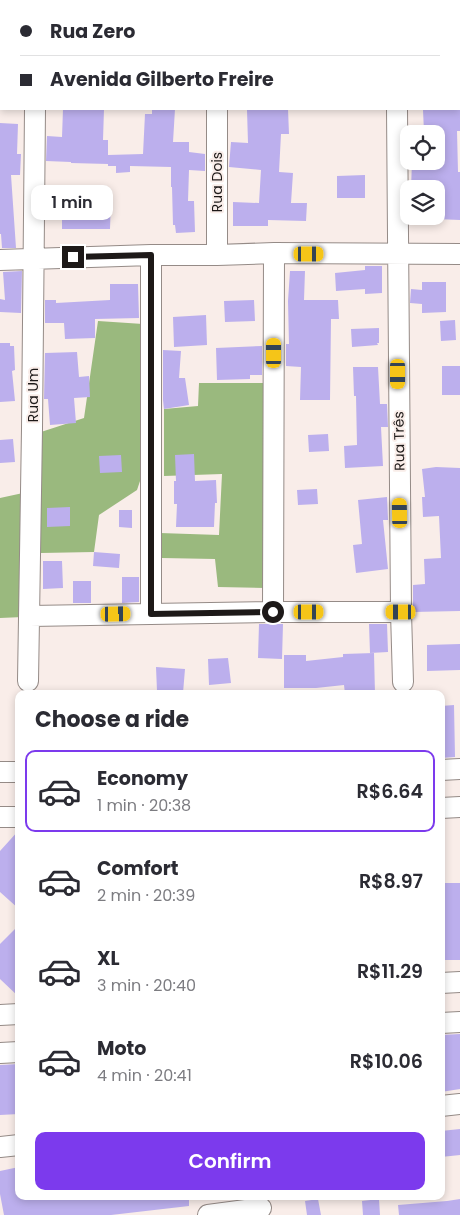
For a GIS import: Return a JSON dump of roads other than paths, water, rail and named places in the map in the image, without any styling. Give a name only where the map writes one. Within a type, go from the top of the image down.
[{"type":"street","name":"Rua Um","points":[[28,680],[35,110]]},
{"type":"street","name":"Rua Dois","points":[[217,110],[217,255]]},
{"type":"street","name":"Rua Três","points":[[397,110],[397,254],[403,682]]},
{"type":"street","points":[[0,260],[274,253],[460,254]]},
{"type":"street","points":[[273,612],[274,253]]},
{"type":"street","points":[[151,255],[151,614]]},
{"type":"street","points":[[30,616],[401,612]]},
{"type":"street","points":[[445,770],[460,769]]},
{"type":"street","points":[[0,772],[15,772]]},
{"type":"street","points":[[445,808],[460,807]]},
{"type":"street","points":[[0,817],[15,817]]},
{"type":"street","points":[[445,984],[460,982]]},
{"type":"street","points":[[0,1015],[15,1014]]},
{"type":"street","points":[[445,1023],[460,1022]]},
{"type":"street","points":[[0,1053],[15,1052]]},
{"type":"street","points":[[445,1106],[460,1104]]},
{"type":"street","points":[[0,1147],[15,1145]]},
{"type":"street","points":[[208,1215],[261,1207]]}]
